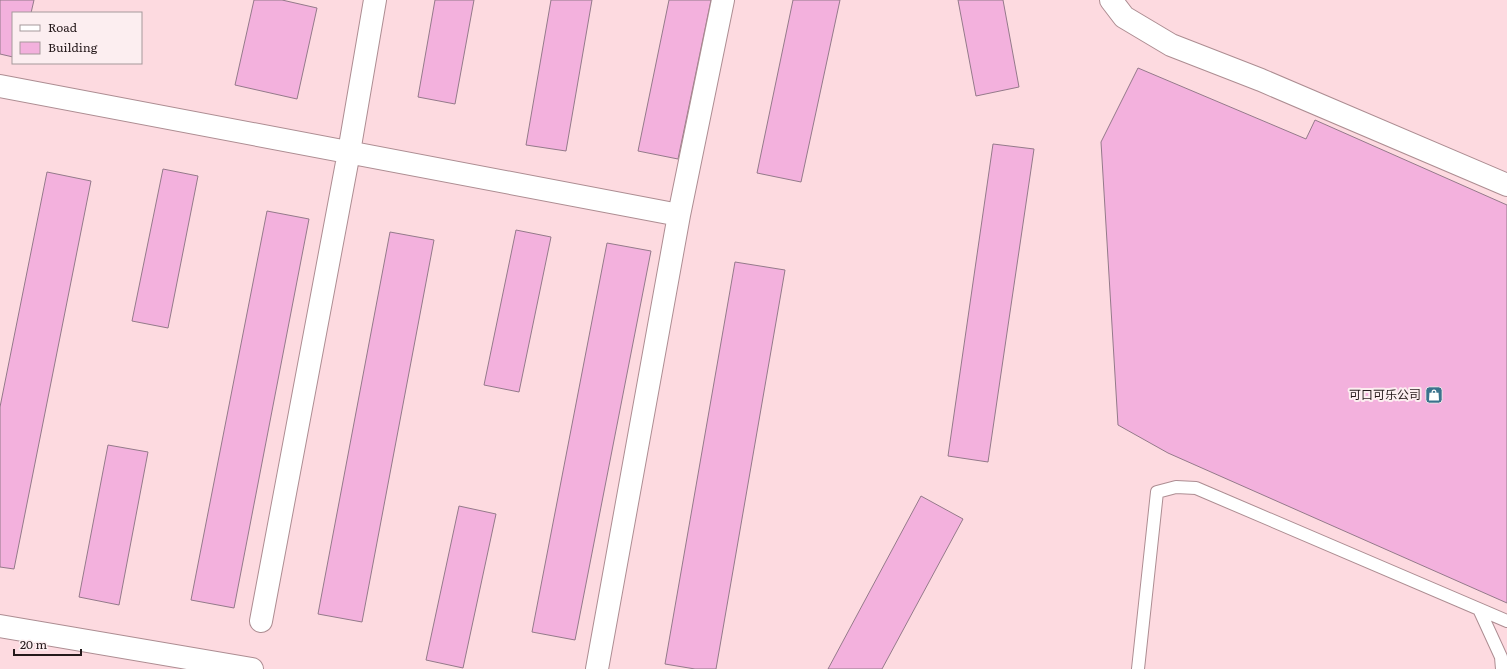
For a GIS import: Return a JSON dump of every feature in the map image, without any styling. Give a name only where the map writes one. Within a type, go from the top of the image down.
[{"type":"street","points":[[260,621],[349,152],[375,0]]},
{"type":"street","points":[[597,669],[679,216],[723,0]]},
{"type":"street","points":[[1111,0],[1124,17],[1171,45],[1261,80],[1507,185]]},
{"type":"street","points":[[0,86],[679,216]]},
{"type":"street","points":[[0,626],[252,669]]},
{"type":"lane","points":[[1138,669],[1157,492],[1176,487],[1196,488],[1507,621]]},
{"type":"lane","points":[[1479,609],[1501,657],[1502,669]]},
{"type":"building","points":[[0,0],[34,0],[31,12],[12,12],[12,57],[0,54]]},
{"type":"building","points":[[254,0],[282,0],[317,8],[297,99],[235,85]]},
{"type":"building","points":[[435,0],[474,0],[455,104],[418,97]]},
{"type":"building","points":[[551,0],[592,0],[566,151],[526,145]]},
{"type":"building","points":[[669,0],[711,0],[678,159],[638,151]]},
{"type":"building","points":[[793,0],[840,0],[801,182],[757,173]]},
{"type":"building","points":[[958,0],[1003,0],[1019,87],[976,96]]},
{"type":"building","points":[[1138,68],[1306,139],[1315,120],[1507,205],[1507,603],[1168,453],[1118,425],[1101,142]]},
{"type":"building","points":[[993,144],[1034,149],[988,462],[948,456]]},
{"type":"building","points":[[163,169],[198,176],[168,328],[132,321]]},
{"type":"building","points":[[47,172],[91,181],[14,569],[0,567],[0,407]]},
{"type":"building","points":[[267,211],[309,219],[234,608],[191,600]]},
{"type":"building","points":[[516,230],[551,237],[519,392],[484,385]]},
{"type":"building","points":[[390,232],[434,240],[362,622],[318,614]]},
{"type":"building","points":[[607,243],[651,251],[575,640],[532,632]]},
{"type":"building","points":[[735,262],[785,270],[716,669],[695,669],[665,664]]},
{"type":"building","points":[[108,445],[148,452],[119,605],[79,597]]},
{"type":"building","points":[[921,496],[963,519],[882,669],[828,669]]},
{"type":"building","points":[[459,506],[496,514],[463,668],[426,660]]},
{"type":"place","name":"可口可乐公司","points":[[1434,395]]}]
